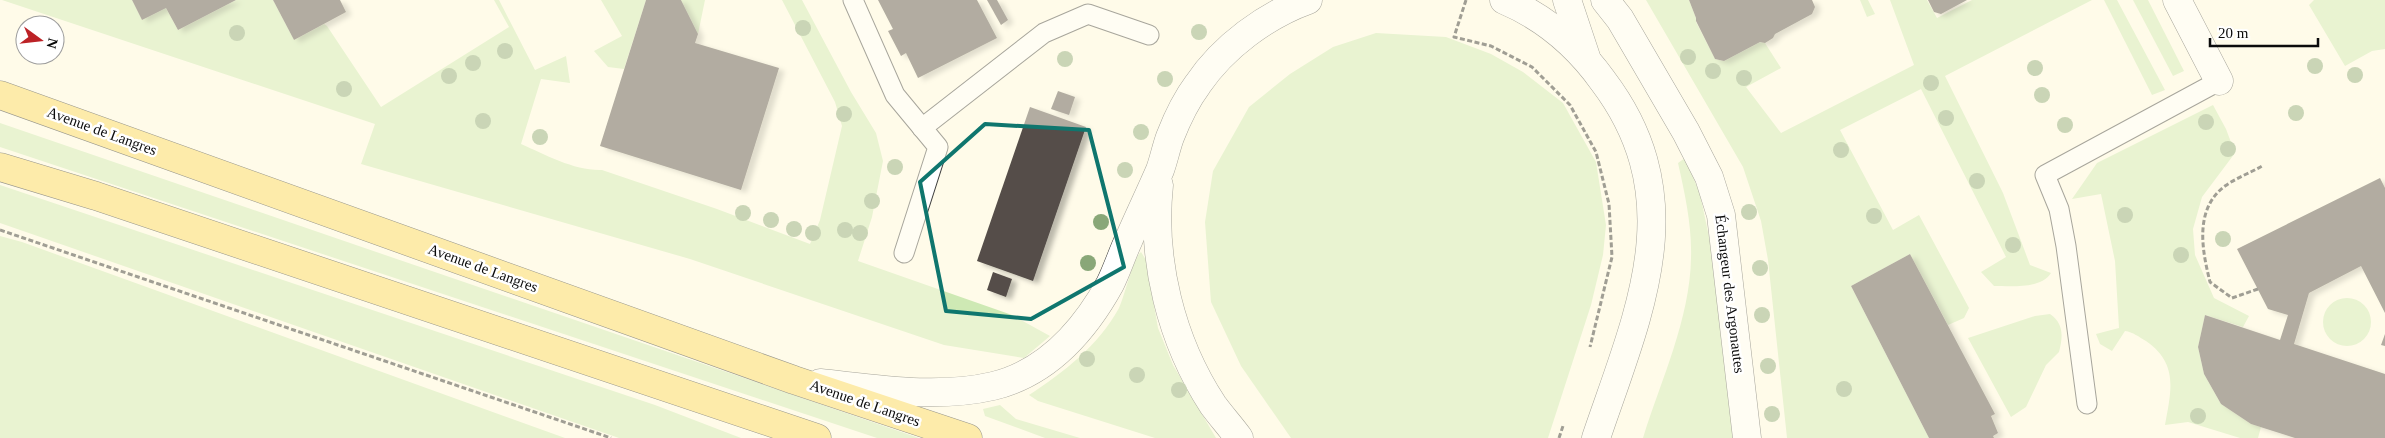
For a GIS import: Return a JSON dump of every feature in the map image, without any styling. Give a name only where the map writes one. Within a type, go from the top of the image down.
[{"type":"main road","name":"Avenue de Langres","points":[[0,95],[794,380],[968,438]]},
{"type":"main road","points":[[0,167],[96,196],[817,438]]},
{"type":"street","points":[[794,380],[887,390],[967,391],[994,386],[1033,371],[1066,345],[1110,284],[1160,168],[1170,137],[1184,105],[1198,83],[1218,59],[1268,19],[1308,0]]},
{"type":"street","points":[[1505,0],[1531,13],[1586,58],[1614,94],[1639,141],[1648,178],[1652,221],[1650,255],[1644,294],[1596,438]]},
{"type":"street","points":[[1567,0],[1586,58]]},
{"type":"street","name":"Échangeur des Argonautes","points":[[1605,0],[1620,19],[1686,132],[1709,177],[1721,215],[1747,438]]},
{"type":"street","points":[[2177,0],[2219,81]]},
{"type":"street","points":[[1160,168],[1157,202],[1158,238],[1168,302],[1178,337],[1213,405],[1239,438]]},
{"type":"lane","points":[[852,0],[895,95],[938,148],[904,253]]},
{"type":"lane","points":[[922,128],[1044,33],[1088,14],[1150,35]]},
{"type":"lane","points":[[2087,404],[2066,246],[2059,209],[2045,175],[2219,81]]},
{"type":"path","points":[[1466,0],[1454,37],[1491,46],[1532,67],[1570,104],[1596,152],[1609,204],[1612,257],[1589,351]]},
{"type":"path","points":[[2258,289],[2232,298],[2210,282],[2202,250],[2205,210],[2224,187],[2262,166]]},
{"type":"path","points":[[0,230],[611,438]]},
{"type":"path","points":[[1559,438],[1565,420]]},
{"type":"highlighted area","points":[[985,124],[1089,130],[1124,267],[1031,319],[946,311],[920,182]]},
{"type":"green space","points":[[2,0],[132,0],[142,20],[166,8],[178,30],[236,0],[273,0],[294,40],[324,24],[327,26],[381,107],[509,27],[494,0],[499,0],[535,70],[566,56],[570,83],[541,79],[521,144],[571,165],[592,170],[602,170],[717,209],[810,244],[820,220],[842,126],[835,102],[782,0],[802,0],[851,92],[876,133],[883,161],[872,217],[858,261],[1012,315],[1050,336],[1024,358],[944,345],[690,259],[361,164],[375,124],[65,21],[65,15],[47,15]]},
{"type":"green space","points":[[601,0],[646,0],[624,69],[608,67],[594,51],[622,36]]},
{"type":"green space","points":[[681,0],[705,0],[698,34]]},
{"type":"green space","points":[[1646,0],[1689,0],[1696,22],[1715,59],[1724,61],[1760,42],[1765,43],[1781,68],[1746,87],[1781,133],[1914,65],[1890,0],[1927,0],[1937,18],[1972,0],[2092,0],[1945,76],[2003,193],[2030,265],[2051,273],[2040,282],[2026,286],[1994,286],[1981,272],[2006,257],[1921,89],[1840,130],[1893,230],[1919,215],[1969,308],[1964,318],[1948,325],[1910,254],[1851,286],[1929,438],[1787,438],[1768,260],[1761,221],[1743,167]]},
{"type":"green space","points":[[1860,0],[1868,0],[1875,14],[1867,17]]},
{"type":"green space","points":[[2104,0],[2117,0],[2165,90],[2152,95]]},
{"type":"green space","points":[[2133,0],[2148,0],[2184,71],[2173,76]]},
{"type":"green space","points":[[2314,0],[2385,0],[2385,49],[2372,51],[2345,66],[2309,5]]},
{"type":"green space","points":[[1376,33],[1446,37],[1491,54],[1523,72],[1563,103],[1596,162],[1606,225],[1603,255],[1591,305],[1548,438],[1291,438],[1241,366],[1211,302],[1205,222],[1213,171],[1249,107],[1290,74],[1333,47]]},
{"type":"green space","points":[[2213,105],[2226,129],[2235,153],[2202,197],[2193,229],[2195,255],[2214,298],[2249,316],[2243,327],[2205,315],[2198,347],[2204,374],[2221,404],[2251,424],[2261,427],[2258,438],[2240,438],[2188,422],[2165,425],[2170,379],[2164,359],[2157,350],[2138,336],[2125,331],[2112,351],[2100,344],[2096,334],[2119,328],[2115,261],[2101,194],[2072,199],[2097,163]]},
{"type":"green space","points":[[0,123],[919,438],[877,438],[0,147]]},
{"type":"green space","points":[[1685,158],[1700,194],[1721,294],[1735,438],[1643,438],[1686,304],[1691,258],[1690,234],[1678,163]]},
{"type":"green space","points":[[0,185],[655,405],[741,438],[619,438],[0,223]]},
{"type":"green space","points":[[0,236],[22,242],[565,438],[0,438]]},
{"type":"green space","points":[[1141,252],[1146,260],[1158,328],[1173,365],[1216,438],[1155,438],[1038,401],[1029,395],[1079,357],[1111,322],[1119,308],[1135,261]]},
{"type":"green space","points":[[2347,298],[2356,300],[2364,305],[2369,313],[2371,322],[2369,331],[2364,339],[2356,344],[2347,346],[2338,344],[2330,339],[2325,331],[2323,322],[2325,313],[2330,305],[2338,300]]},
{"type":"green space","points":[[2050,314],[2060,326],[2061,341],[2059,352],[2046,365],[2026,407],[2011,417],[1968,338],[2035,316]]},
{"type":"green space","points":[[1000,405],[1016,419],[1080,438],[1045,438],[985,416],[983,409]]},
{"type":"building","points":[[132,0],[236,0],[178,30],[166,8],[142,20]]},
{"type":"building","points":[[273,0],[340,0],[346,12],[294,40]]},
{"type":"building","points":[[646,0],[681,0],[698,34],[695,43],[779,68],[741,190],[600,146]]},
{"type":"building","points":[[878,0],[977,0],[997,38],[918,78],[906,53],[901,56],[888,31],[893,29]]},
{"type":"building","points":[[987,0],[997,0],[1008,20],[1001,25]]},
{"type":"building","points":[[1689,0],[1812,0],[1815,7],[1812,14],[1775,34],[1773,38],[1765,43],[1760,42],[1724,61],[1715,59],[1696,21]]},
{"type":"building","points":[[1928,0],[1967,0],[1941,14],[1934,12]]},
{"type":"building","points":[[1058,91],[1075,97],[1069,115],[1051,109]]},
{"type":"building","points":[[1030,107],[1086,127],[1033,281],[977,261]]},
{"type":"building","points":[[2380,178],[2385,188],[2385,313],[2361,266],[2309,293],[2294,344],[2385,374],[2385,438],[2295,438],[2251,424],[2221,404],[2204,374],[2198,347],[2205,315],[2280,340],[2288,315],[2268,309],[2237,249]]},
{"type":"building","points":[[1910,254],[1995,414],[1991,416],[1998,433],[1993,436],[1994,438],[1929,438],[1851,286]]},
{"type":"building","points":[[993,272],[1012,279],[1006,297],[987,290]]},
{"type":"building","points":[[2385,334],[2385,346],[2381,345]]}]
